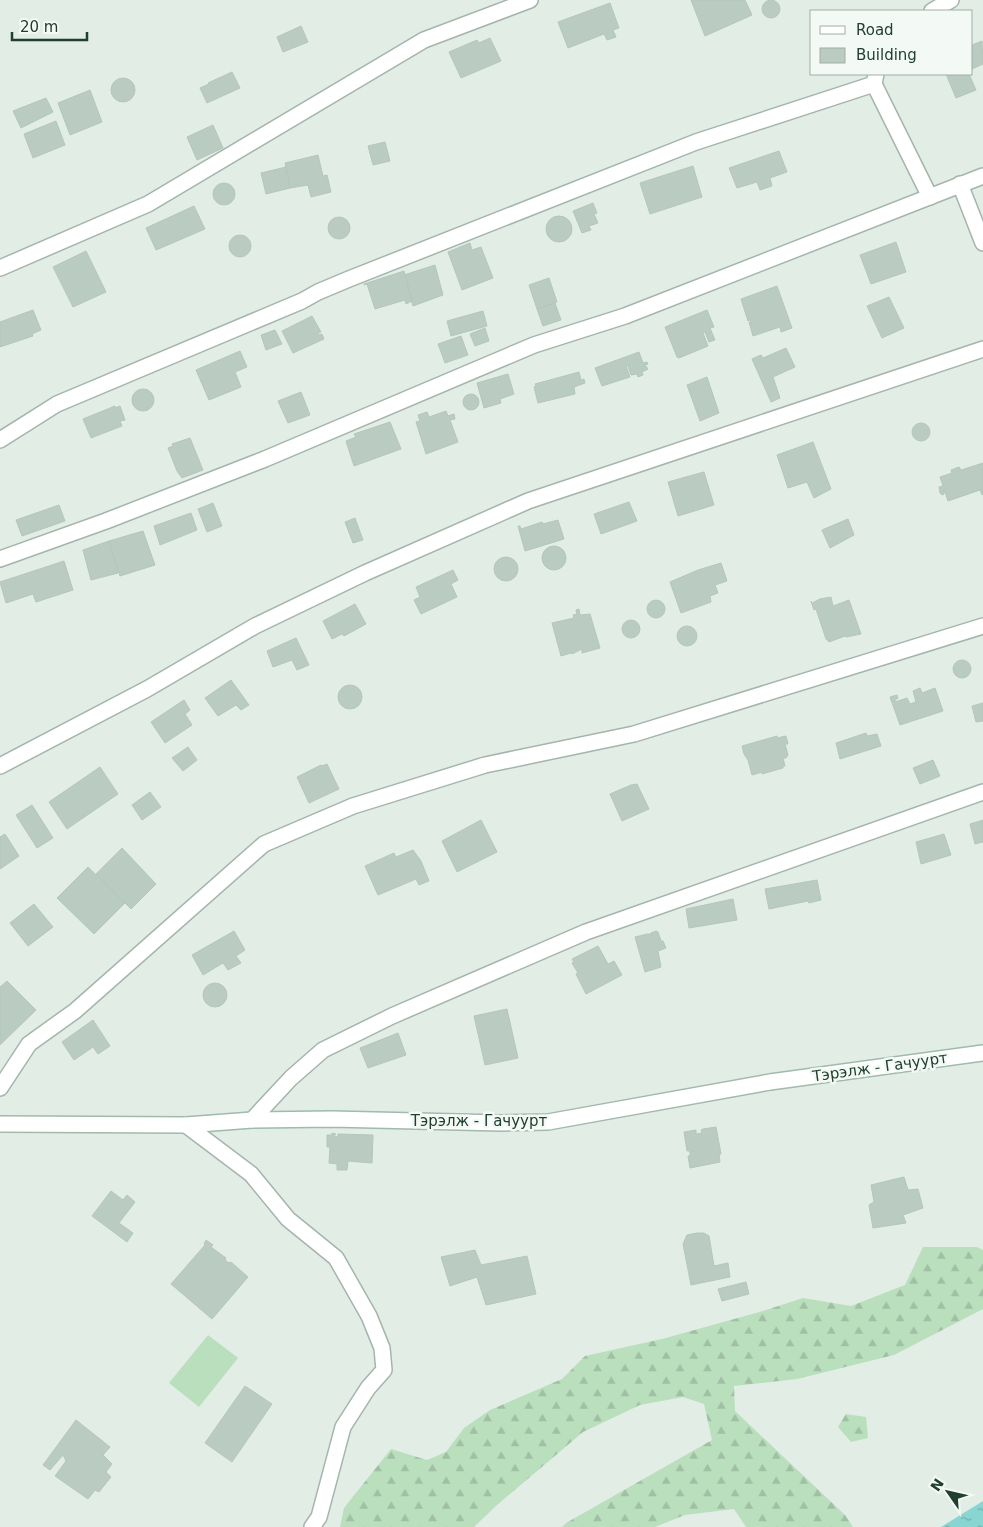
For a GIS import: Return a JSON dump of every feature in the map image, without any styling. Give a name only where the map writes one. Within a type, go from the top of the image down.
[{"type":"street","points":[[0,268],[148,204],[424,40],[530,0]]},
{"type":"street","points":[[934,10],[950,0]]},
{"type":"street","points":[[1,434],[57,404],[302,302],[318,292],[349,279],[696,142],[875,79],[930,196]]},
{"type":"street","points":[[0,559],[106,521],[265,459],[534,345],[625,316],[983,176]]},
{"type":"street","points":[[960,184],[983,243]]},
{"type":"street","points":[[0,766],[148,689],[255,626],[365,573],[528,501],[983,349]]},
{"type":"street","points":[[0,1088],[29,1044],[75,1011],[264,844],[353,806],[485,764],[634,734],[983,626]]},
{"type":"street","points":[[252,1120],[291,1078],[323,1050],[392,1016],[586,932],[983,792]]},
{"type":"street","name":"Тэрэлж - Гачуурт","points":[[0,1124],[186,1125],[252,1120],[332,1118],[501,1123],[548,1122],[770,1082],[983,1053]]},
{"type":"street","points":[[186,1125],[251,1174],[288,1219],[336,1258],[369,1316],[382,1348],[384,1370],[368,1388],[343,1427],[319,1517],[312,1527]]},
{"type":"green space","points":[[923,1247],[977,1247],[983,1250],[983,1309],[894,1355],[797,1379],[734,1386],[735,1411],[845,1515],[853,1527],[746,1527],[734,1509],[685,1515],[655,1527],[562,1527],[712,1440],[704,1404],[683,1397],[640,1405],[583,1432],[474,1527],[340,1527],[344,1508],[391,1449],[427,1460],[446,1452],[464,1428],[490,1410],[562,1379],[585,1356],[662,1339],[803,1298],[851,1306],[905,1285]]},
{"type":"green space","points":[[208,1335],[238,1358],[199,1407],[169,1383]]},
{"type":"green space","points":[[846,1414],[866,1417],[868,1438],[851,1442],[838,1427]]},
{"type":"water","points":[[983,1501],[983,1527],[941,1527]]},
{"type":"building","points":[[691,0],[745,0],[752,15],[705,36]]},
{"type":"building","points":[[771,0],[777,3],[780,9],[777,15],[771,18],[765,15],[762,9],[765,3]]},
{"type":"building","points":[[610,3],[619,28],[613,30],[616,37],[607,40],[604,34],[568,48],[558,22]]},
{"type":"building","points":[[301,26],[308,42],[283,52],[277,37]]},
{"type":"building","points":[[490,38],[501,61],[461,78],[449,52],[477,40],[479,43]]},
{"type":"building","points":[[982,41],[983,64],[973,69],[973,45]]},
{"type":"building","points":[[232,72],[240,88],[207,103],[200,88]]},
{"type":"building","points":[[946,75],[969,75],[976,90],[956,98]]},
{"type":"building","points":[[123,78],[131,82],[135,90],[131,98],[123,102],[115,98],[111,90],[115,82]]},
{"type":"building","points":[[90,90],[102,122],[70,135],[58,103]]},
{"type":"building","points":[[46,98],[53,112],[21,128],[13,111]]},
{"type":"building","points":[[56,121],[65,145],[33,158],[24,134]]},
{"type":"building","points":[[213,125],[223,148],[197,160],[187,137]]},
{"type":"building","points":[[385,142],[390,161],[373,165],[368,146]]},
{"type":"building","points":[[779,151],[787,172],[770,178],[772,186],[760,190],[757,182],[737,188],[729,168]]},
{"type":"building","points":[[318,155],[323,176],[327,175],[331,192],[311,197],[308,185],[290,188],[285,163]]},
{"type":"building","points":[[693,166],[702,197],[650,214],[640,183]]},
{"type":"building","points":[[286,167],[290,188],[266,194],[261,173]]},
{"type":"building","points":[[224,183],[234,190],[235,194],[228,204],[224,205],[214,198],[213,194],[220,184]]},
{"type":"building","points":[[593,203],[597,213],[594,214],[598,223],[589,226],[591,230],[582,233],[573,211]]},
{"type":"building","points":[[194,206],[205,229],[156,250],[146,228]]},
{"type":"building","points":[[559,216],[568,220],[572,229],[568,238],[559,242],[550,238],[546,229],[550,220]]},
{"type":"building","points":[[339,217],[349,224],[350,228],[343,238],[339,239],[329,232],[328,228],[335,218]]},
{"type":"building","points":[[240,235],[250,242],[251,246],[244,256],[240,257],[230,250],[229,246],[236,236]]},
{"type":"building","points":[[896,242],[906,272],[871,284],[860,255]]},
{"type":"building","points":[[470,243],[472,250],[481,247],[493,278],[462,290],[448,252]]},
{"type":"building","points":[[86,251],[106,292],[73,307],[53,267]]},
{"type":"building","points":[[435,265],[443,295],[413,306],[404,275]]},
{"type":"building","points":[[404,271],[412,301],[406,304],[405,300],[375,309],[367,284],[364,284]]},
{"type":"building","points":[[549,278],[557,302],[537,309],[529,285]]},
{"type":"building","points":[[777,286],[792,328],[781,332],[780,327],[753,336],[750,320],[748,321],[741,299]]},
{"type":"building","points":[[889,297],[904,328],[882,338],[867,306]]},
{"type":"building","points":[[555,303],[561,320],[543,326],[537,309]]},
{"type":"building","points":[[33,310],[41,330],[32,334],[33,336],[0,347],[0,322]]},
{"type":"building","points":[[707,310],[714,327],[710,328],[715,340],[709,342],[705,332],[703,333],[708,346],[679,358],[677,357],[665,327]]},
{"type":"building","points":[[483,311],[487,326],[451,336],[447,321]]},
{"type":"building","points":[[312,316],[321,332],[318,333],[319,335],[322,334],[324,339],[293,353],[282,331]]},
{"type":"building","points":[[485,328],[489,341],[475,346],[470,334]]},
{"type":"building","points":[[275,330],[282,344],[266,350],[261,335]]},
{"type":"building","points":[[461,336],[468,355],[445,363],[438,344]]},
{"type":"building","points":[[786,348],[795,367],[773,377],[780,398],[771,402],[752,359],[761,355],[763,358]]},
{"type":"building","points":[[240,351],[247,367],[235,372],[241,387],[209,400],[196,370]]},
{"type":"building","points":[[639,352],[643,363],[647,362],[648,364],[645,365],[648,369],[642,372],[643,375],[638,377],[637,374],[631,375],[628,366],[626,366],[630,377],[602,386],[595,368]]},
{"type":"building","points":[[579,372],[581,380],[584,379],[585,383],[574,387],[575,394],[538,403],[535,384]]},
{"type":"building","points":[[508,374],[514,394],[500,399],[501,403],[484,408],[477,383]]},
{"type":"building","points":[[707,377],[719,413],[700,421],[687,385]]},
{"type":"building","points":[[143,389],[153,396],[154,400],[147,410],[143,411],[133,404],[132,400],[139,390]]},
{"type":"building","points":[[301,392],[310,415],[288,423],[278,401]]},
{"type":"building","points":[[471,394],[477,396],[479,402],[477,408],[471,410],[465,408],[463,402],[465,396]]},
{"type":"building","points":[[115,406],[115,408],[120,406],[125,420],[120,421],[122,426],[91,438],[83,419]]},
{"type":"building","points":[[446,411],[448,416],[454,414],[455,419],[450,420],[458,442],[426,454],[416,422],[420,421],[418,415],[427,412],[429,417]]},
{"type":"building","points":[[390,422],[401,449],[354,466],[346,441],[356,437],[354,434]]},
{"type":"building","points":[[921,423],[929,428],[930,432],[925,440],[921,441],[913,436],[912,432],[917,424]]},
{"type":"building","points":[[190,438],[203,470],[182,478],[177,471],[168,448],[173,446],[172,444]]},
{"type":"building","points":[[813,442],[831,489],[814,498],[807,482],[788,488],[777,455]]},
{"type":"building","points":[[983,463],[982,495],[980,490],[948,501],[944,489],[944,494],[940,493],[939,487],[943,486],[940,477],[952,473],[951,470],[959,467],[961,470]]},
{"type":"building","points":[[704,472],[714,505],[678,516],[668,482]]},
{"type":"building","points":[[629,502],[637,521],[601,534],[594,514]]},
{"type":"building","points":[[213,503],[222,526],[207,532],[198,509]]},
{"type":"building","points":[[59,505],[65,521],[22,536],[16,520]]},
{"type":"building","points":[[191,513],[197,530],[160,545],[154,526]]},
{"type":"building","points":[[355,518],[363,540],[353,543],[345,522]]},
{"type":"building","points":[[848,519],[854,535],[830,548],[822,530]]},
{"type":"building","points":[[558,520],[564,539],[525,551],[518,526],[521,529],[542,522],[543,524]]},
{"type":"building","points":[[143,531],[155,565],[120,576],[109,541]]},
{"type":"building","points":[[109,541],[118,573],[91,580],[83,550]]},
{"type":"building","points":[[554,546],[563,549],[566,558],[563,567],[554,570],[545,567],[542,558],[545,549]]},
{"type":"building","points":[[506,557],[515,560],[518,569],[515,578],[506,581],[497,578],[494,569],[497,560]]},
{"type":"building","points":[[64,561],[73,590],[36,602],[33,594],[6,603],[0,582]]},
{"type":"building","points":[[721,563],[727,581],[715,585],[718,593],[710,596],[711,602],[681,613],[670,582]]},
{"type":"building","points":[[453,570],[458,580],[451,584],[457,597],[421,614],[414,600],[420,597],[416,587]]},
{"type":"building","points":[[831,597],[833,606],[849,600],[861,634],[845,636],[829,642],[826,639],[816,609],[814,610],[811,601],[813,604],[820,599]]},
{"type":"building","points":[[656,600],[664,605],[665,609],[660,617],[656,618],[648,613],[647,609],[652,601]]},
{"type":"building","points":[[355,604],[366,624],[344,636],[342,634],[332,639],[323,621]]},
{"type":"building","points":[[579,609],[580,615],[590,614],[600,648],[582,653],[582,649],[572,654],[561,656],[552,623],[574,618],[573,615],[577,614],[576,610]]},
{"type":"building","points":[[631,620],[637,623],[640,629],[637,635],[631,638],[625,635],[622,629],[625,623]]},
{"type":"building","points":[[687,626],[694,629],[697,636],[694,643],[687,646],[680,643],[677,636],[680,629]]},
{"type":"building","points":[[296,638],[309,665],[297,670],[292,660],[273,667],[267,651]]},
{"type":"building","points":[[958,660],[966,660],[971,665],[969,676],[958,678],[953,673],[953,665]]},
{"type":"building","points":[[231,680],[249,705],[241,710],[236,705],[218,716],[205,698]]},
{"type":"building","points":[[350,685],[359,688],[362,697],[359,706],[350,709],[341,706],[338,697],[341,688]]},
{"type":"building","points":[[920,688],[922,693],[935,688],[943,711],[900,725],[890,697],[897,695],[898,698],[895,702],[907,698],[910,704],[916,702],[913,691]]},
{"type":"building","points":[[184,700],[190,710],[185,714],[192,725],[165,743],[151,722]]},
{"type":"building","points":[[983,703],[983,721],[976,722],[972,706]]},
{"type":"building","points":[[866,733],[867,736],[877,734],[881,746],[840,759],[836,743]]},
{"type":"building","points":[[777,736],[777,738],[786,736],[788,744],[785,744],[788,755],[786,758],[783,758],[785,766],[762,774],[762,772],[752,775],[742,746]]},
{"type":"building","points":[[188,747],[197,760],[183,771],[172,758]]},
{"type":"building","points":[[933,760],[940,776],[920,784],[913,768]]},
{"type":"building","points":[[327,764],[339,789],[309,803],[297,777]]},
{"type":"building","points":[[100,767],[118,794],[67,829],[49,802]]},
{"type":"building","points":[[637,784],[649,809],[622,821],[610,794]]},
{"type":"building","points":[[150,792],[161,807],[142,820],[132,805]]},
{"type":"building","points":[[32,805],[53,838],[37,848],[16,815]]},
{"type":"building","points":[[481,820],[497,852],[457,872],[442,841]]},
{"type":"building","points":[[983,820],[983,842],[975,844],[970,824]]},
{"type":"building","points":[[5,834],[19,856],[0,869],[0,837]]},
{"type":"building","points":[[944,834],[951,855],[921,864],[916,842]]},
{"type":"building","points":[[122,848],[156,884],[131,909],[96,874]]},
{"type":"building","points":[[413,850],[421,861],[429,881],[419,885],[416,879],[378,895],[365,866],[394,853],[396,857]]},
{"type":"building","points":[[88,867],[125,903],[94,934],[57,898]]},
{"type":"building","points":[[817,880],[821,900],[769,909],[765,889]]},
{"type":"building","points":[[733,899],[737,920],[689,928],[686,909]]},
{"type":"building","points":[[34,904],[53,927],[28,946],[10,923]]},
{"type":"building","points":[[234,931],[245,950],[236,956],[241,963],[228,970],[223,963],[203,975],[192,955]]},
{"type":"building","points":[[656,931],[666,948],[658,951],[661,967],[645,972],[635,937],[651,934],[652,937],[651,933]]},
{"type":"building","points":[[598,946],[608,964],[614,961],[622,975],[586,994],[576,974],[578,973],[572,963],[574,962],[572,959]]},
{"type":"building","points":[[7,981],[36,1010],[0,1045],[0,987]]},
{"type":"building","points":[[215,983],[224,986],[227,995],[224,1004],[215,1007],[206,1004],[203,995],[206,986]]},
{"type":"building","points":[[507,1009],[518,1058],[485,1065],[474,1016]]},
{"type":"building","points":[[93,1020],[110,1046],[98,1054],[93,1047],[74,1060],[62,1042]]},
{"type":"building","points":[[398,1033],[406,1055],[368,1068],[360,1048]]},
{"type":"building","points":[[716,1127],[721,1154],[719,1154],[720,1162],[690,1168],[688,1156],[690,1156],[690,1151],[687,1151],[684,1132],[696,1130],[696,1134],[702,1133],[701,1130],[703,1129]]},
{"type":"building","points":[[332,1133],[338,1137],[338,1134],[373,1135],[372,1163],[348,1161],[347,1170],[337,1170],[337,1164],[329,1163],[330,1147],[327,1147],[327,1135],[332,1135]]},
{"type":"building","points":[[904,1177],[908,1190],[918,1189],[923,1208],[903,1215],[906,1223],[873,1228],[869,1205],[874,1202],[871,1185]]},
{"type":"building","points":[[111,1191],[123,1200],[127,1195],[135,1202],[119,1223],[133,1233],[127,1242],[92,1216]]},
{"type":"building","points":[[704,1233],[709,1236],[714,1266],[728,1263],[730,1277],[691,1285],[683,1244],[687,1235]]},
{"type":"building","points":[[206,1240],[213,1245],[211,1247],[226,1258],[225,1260],[229,1263],[231,1262],[248,1277],[212,1319],[171,1284],[205,1245]]},
{"type":"building","points":[[475,1250],[481,1265],[527,1256],[536,1294],[486,1305],[477,1277],[450,1286],[441,1257]]},
{"type":"building","points":[[746,1282],[749,1294],[722,1301],[718,1289]]},
{"type":"building","points":[[245,1386],[272,1404],[232,1462],[205,1443]]},
{"type":"building","points":[[76,1420],[110,1447],[103,1455],[112,1464],[106,1472],[111,1477],[99,1492],[95,1490],[88,1499],[55,1476],[66,1461],[63,1455],[50,1470],[43,1465]]}]
